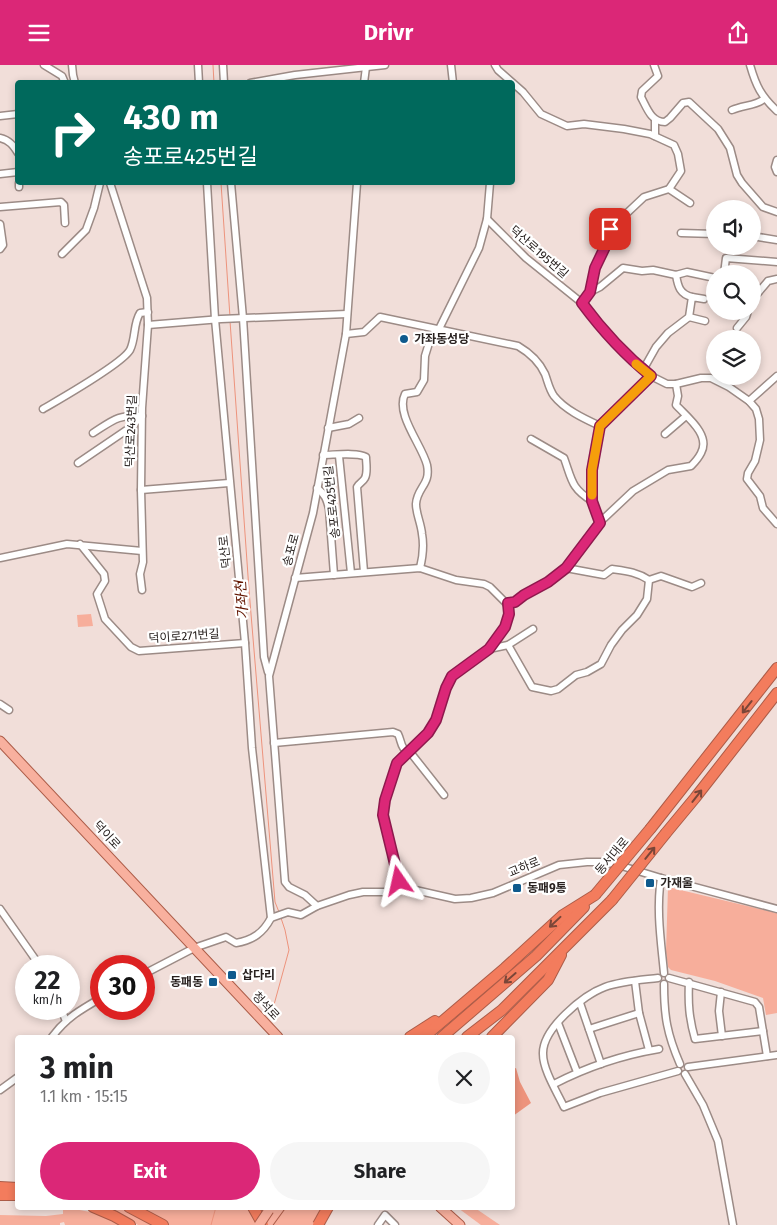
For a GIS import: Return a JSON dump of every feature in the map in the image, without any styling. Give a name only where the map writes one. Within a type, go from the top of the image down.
[{"type":"highway","name":"동서대로","points":[[445,1035],[536,956],[595,895],[777,669]]},
{"type":"highway","points":[[470,1035],[502,1010],[612,900],[696,798],[777,693]]},
{"type":"highway","points":[[426,1035],[506,968],[562,915],[595,895]]},
{"type":"highway","points":[[494,1035],[548,980],[565,947]]},
{"type":"highway","points":[[413,1035],[475,994]]},
{"type":"highway","points":[[0,1186],[15,1192]]},
{"type":"highway","points":[[0,1195],[15,1192]]},
{"type":"highway","points":[[100,1210],[130,1225]]},
{"type":"highway","points":[[135,1210],[163,1225]]},
{"type":"highway","points":[[255,1210],[263,1225]]},
{"type":"highway","points":[[318,1225],[326,1210]]},
{"type":"main road","name":"덕이로","points":[[0,741],[194,948]]},
{"type":"main road","name":"청석로","points":[[194,948],[276,1035]]},
{"type":"main road","points":[[259,1225],[274,1210]]},
{"type":"main road","points":[[267,1225],[274,1210]]},
{"type":"main road","points":[[443,1210],[460,1225]]},
{"type":"street","points":[[44,65],[62,76],[64,80]]},
{"type":"street","points":[[72,65],[74,80]]},
{"type":"street","points":[[198,65],[199,80]]},
{"type":"street","points":[[223,65],[224,80]]},
{"type":"street","points":[[266,80],[294,75],[386,65]]},
{"type":"street","points":[[451,65],[453,80]]},
{"type":"street","points":[[495,65],[509,80]]},
{"type":"street","points":[[654,65],[658,77],[642,91],[641,97],[655,120],[655,136]]},
{"type":"street","points":[[750,65],[755,85],[764,99],[777,111]]},
{"type":"street","points":[[364,80],[366,67]]},
{"type":"street","points":[[515,86],[541,114],[567,125],[584,124],[624,129],[655,136],[674,145],[678,154],[681,171],[669,189],[644,197],[610,229],[605,247],[595,268],[590,292],[582,303]]},
{"type":"street","points":[[732,110],[741,106],[758,103],[764,99]]},
{"type":"street","points":[[655,120],[665,122],[670,119],[683,103],[689,102],[696,107],[718,129],[730,148],[737,175],[742,183],[763,207],[777,212]]},
{"type":"street","points":[[0,116],[15,114]]},
{"type":"street","points":[[0,138],[5,139],[15,148]]},
{"type":"street","points":[[777,160],[777,172]]},
{"type":"street","points":[[0,174],[15,172]]},
{"type":"street","points":[[62,254],[86,230],[100,185]]},
{"type":"street","name":"덕산로243번길","points":[[111,185],[145,288],[148,312],[140,490],[143,562],[140,574],[142,590]]},
{"type":"street","name":"덕산로","points":[[207,185],[229,483],[245,643],[252,745],[277,916]]},
{"type":"street","points":[[231,185],[264,657],[269,676]]},
{"type":"street","name":"송포로","points":[[317,906],[306,895],[289,887],[286,882],[269,676],[313,513],[346,334],[356,185]]},
{"type":"street","points":[[420,568],[423,554],[422,533],[416,503],[419,493],[426,483],[428,473],[423,453],[405,418],[402,399],[405,394],[417,392],[424,380],[425,356],[428,343],[439,329],[479,248],[487,219],[490,185]]},
{"type":"street","points":[[669,189],[690,203]]},
{"type":"street","points":[[0,207],[62,202],[64,205],[65,223]]},
{"type":"street","name":"덕산로195번길","points":[[487,219],[526,258],[582,303],[601,327],[632,360],[651,376],[667,384],[676,384]]},
{"type":"street","points":[[0,224],[3,245],[0,249]]},
{"type":"street","points":[[681,233],[706,234]]},
{"type":"street","points":[[761,237],[777,239]]},
{"type":"street","points":[[725,265],[726,258],[777,262]]},
{"type":"street","points":[[590,292],[600,287],[623,268],[642,271],[653,270],[676,275],[687,272],[706,276]]},
{"type":"street","points":[[676,275],[680,290],[685,295],[704,299]]},
{"type":"street","points":[[761,289],[768,281],[777,279]]},
{"type":"street","points":[[644,370],[656,347],[668,333],[688,317],[692,297]]},
{"type":"street","points":[[43,409],[124,356],[130,349],[136,319],[140,313],[148,312]]},
{"type":"street","points":[[148,325],[218,319],[347,313]]},
{"type":"street","points":[[346,334],[364,332],[380,317],[518,346],[530,353],[541,367],[549,387],[556,398],[568,408],[600,426]]},
{"type":"street","points":[[688,317],[705,321]]},
{"type":"street","points":[[737,328],[744,320]]},
{"type":"street","points":[[600,523],[592,501],[592,470],[600,426],[651,376]]},
{"type":"street","points":[[749,401],[777,376]]},
{"type":"street","points":[[508,603],[515,602],[548,582],[566,568],[600,523],[632,491],[668,470],[691,466],[702,451],[704,442],[699,430],[676,405],[678,396],[676,384],[701,378],[711,378],[729,387],[749,401],[756,409],[759,419],[760,440],[755,461],[748,473],[747,479],[760,496],[763,508],[777,524]]},
{"type":"street","points":[[93,433],[117,417],[127,415],[142,416]]},
{"type":"street","points":[[78,463],[132,427],[142,416]]},
{"type":"street","points":[[665,434],[686,416]]},
{"type":"street","points":[[328,428],[348,424],[359,418]]},
{"type":"street","points":[[531,439],[564,458],[571,482],[579,493],[592,501]]},
{"type":"street","name":"송포로425번길","points":[[351,573],[339,455],[360,454],[366,457],[366,476],[364,481],[359,483],[357,487],[364,572]]},
{"type":"street","points":[[323,455],[339,455]]},
{"type":"street","points":[[140,490],[229,483]]},
{"type":"street","points":[[317,488],[326,499],[328,509],[334,575]]},
{"type":"street","points":[[0,558],[67,544],[142,551]]},
{"type":"street","name":"덕이로271번길","points":[[80,544],[104,574],[105,581],[96,595],[105,619],[131,647],[138,651],[245,643]]},
{"type":"street","points":[[295,578],[420,568],[456,580],[484,584],[508,603],[509,614],[505,627],[489,649],[452,676],[446,688],[436,720],[428,733],[397,763],[385,800],[383,815],[402,887]]},
{"type":"street","points":[[566,568],[604,575],[612,569],[628,571],[649,580]]},
{"type":"street","points":[[649,580],[661,576],[692,587],[701,583]]},
{"type":"street","points":[[508,645],[532,687],[551,691],[558,689],[576,675],[587,672],[601,664],[616,637],[637,615],[646,599],[649,580]]},
{"type":"street","points":[[489,649],[508,645],[533,629]]},
{"type":"street","points":[[0,704],[9,710]]},
{"type":"street","points":[[274,743],[393,732],[398,734],[401,746],[444,795]]},
{"type":"street","name":"교하로","points":[[277,916],[288,912],[301,915],[317,906],[362,892],[395,892],[402,887],[455,899],[481,896],[559,865],[587,862],[615,864],[777,909]]},
{"type":"street","points":[[661,878],[658,909],[668,982],[664,984],[666,1026],[680,1073],[686,1070],[777,1055]]},
{"type":"street","points":[[0,909],[32,955]]},
{"type":"street","points":[[155,968],[194,948],[226,937],[236,943],[241,942],[264,930],[277,916]]},
{"type":"street","points":[[733,1225],[718,1141],[686,1070],[685,1063],[679,1067],[564,1107],[544,1062],[543,1046],[546,1037],[558,1023],[590,995],[605,987],[658,978],[659,975],[667,975],[755,1002],[759,1007],[767,1056]]},
{"type":"street","points":[[658,978],[664,984]]},
{"type":"street","points":[[635,981],[639,1013],[649,1050]]},
{"type":"street","points":[[689,982],[689,1019],[695,1039],[763,1031]]},
{"type":"street","points":[[721,992],[719,1011],[722,1036]]},
{"type":"street","points":[[580,1003],[601,1064]]},
{"type":"street","points":[[54,1035],[66,1021],[90,1004]]},
{"type":"street","points":[[589,1029],[639,1013]]},
{"type":"street","points":[[558,1023],[577,1072]]},
{"type":"street","points":[[554,1083],[577,1072],[601,1064],[649,1050],[659,1049]]},
{"type":"street","points":[[0,1090],[15,1079]]},
{"type":"street","points":[[378,1225],[385,1215],[395,1225]]},
{"type":"shaded area","points":[[91,614],[93,626],[78,627],[77,615]]},
{"type":"shaded area","points":[[668,887],[777,913],[777,1013],[766,1015],[763,998],[715,981],[671,970],[668,967],[666,952]]},
{"type":"shaded area","points":[[515,1068],[531,1103],[515,1115]]},
{"type":"shaded area","points":[[63,1210],[96,1213],[122,1225],[65,1225],[64,1222],[60,1223],[60,1225],[0,1225],[0,1215],[46,1216],[63,1214]]},
{"type":"shaded area","points":[[113,1210],[323,1210],[313,1225],[138,1225]]},
{"type":"shaded area","points":[[461,1210],[478,1210],[500,1225],[481,1225]]},
{"type":"waterway","name":"가좌천","points":[[213,65],[214,80]]},
{"type":"waterway","name":"가좌천","points":[[221,185],[230,317]]},
{"type":"waterway","name":"가좌천","points":[[230,321],[249,590],[275,902],[279,912]]},
{"type":"waterway","name":"가좌천","points":[[272,1012],[289,950],[281,918]]},
{"type":"waterway","name":"가좌천","points":[[211,1225],[215,1210]]},
{"type":"slow traffic","points":[[592,495],[592,470],[600,426],[651,376],[636,364]]},
{"type":"place","name":"가좌동성당","points":[[404,339]]},
{"type":"place","name":"가재울","points":[[650,883]]},
{"type":"place","name":"동패9통","points":[[517,888]]},
{"type":"place","name":"삽다리","points":[[232,975]]},
{"type":"place","name":"동패동","points":[[213,982]]},
{"type":"route","points":[[399,881],[383,815],[385,800],[397,763],[428,733],[441,709],[446,688],[452,676],[489,649],[505,627],[509,614],[508,603],[515,602],[535,588],[548,582],[566,568],[600,523],[592,501],[592,470],[600,426],[651,376],[632,360],[595,321],[582,303],[590,292],[595,268],[605,247],[610,229]]}]
